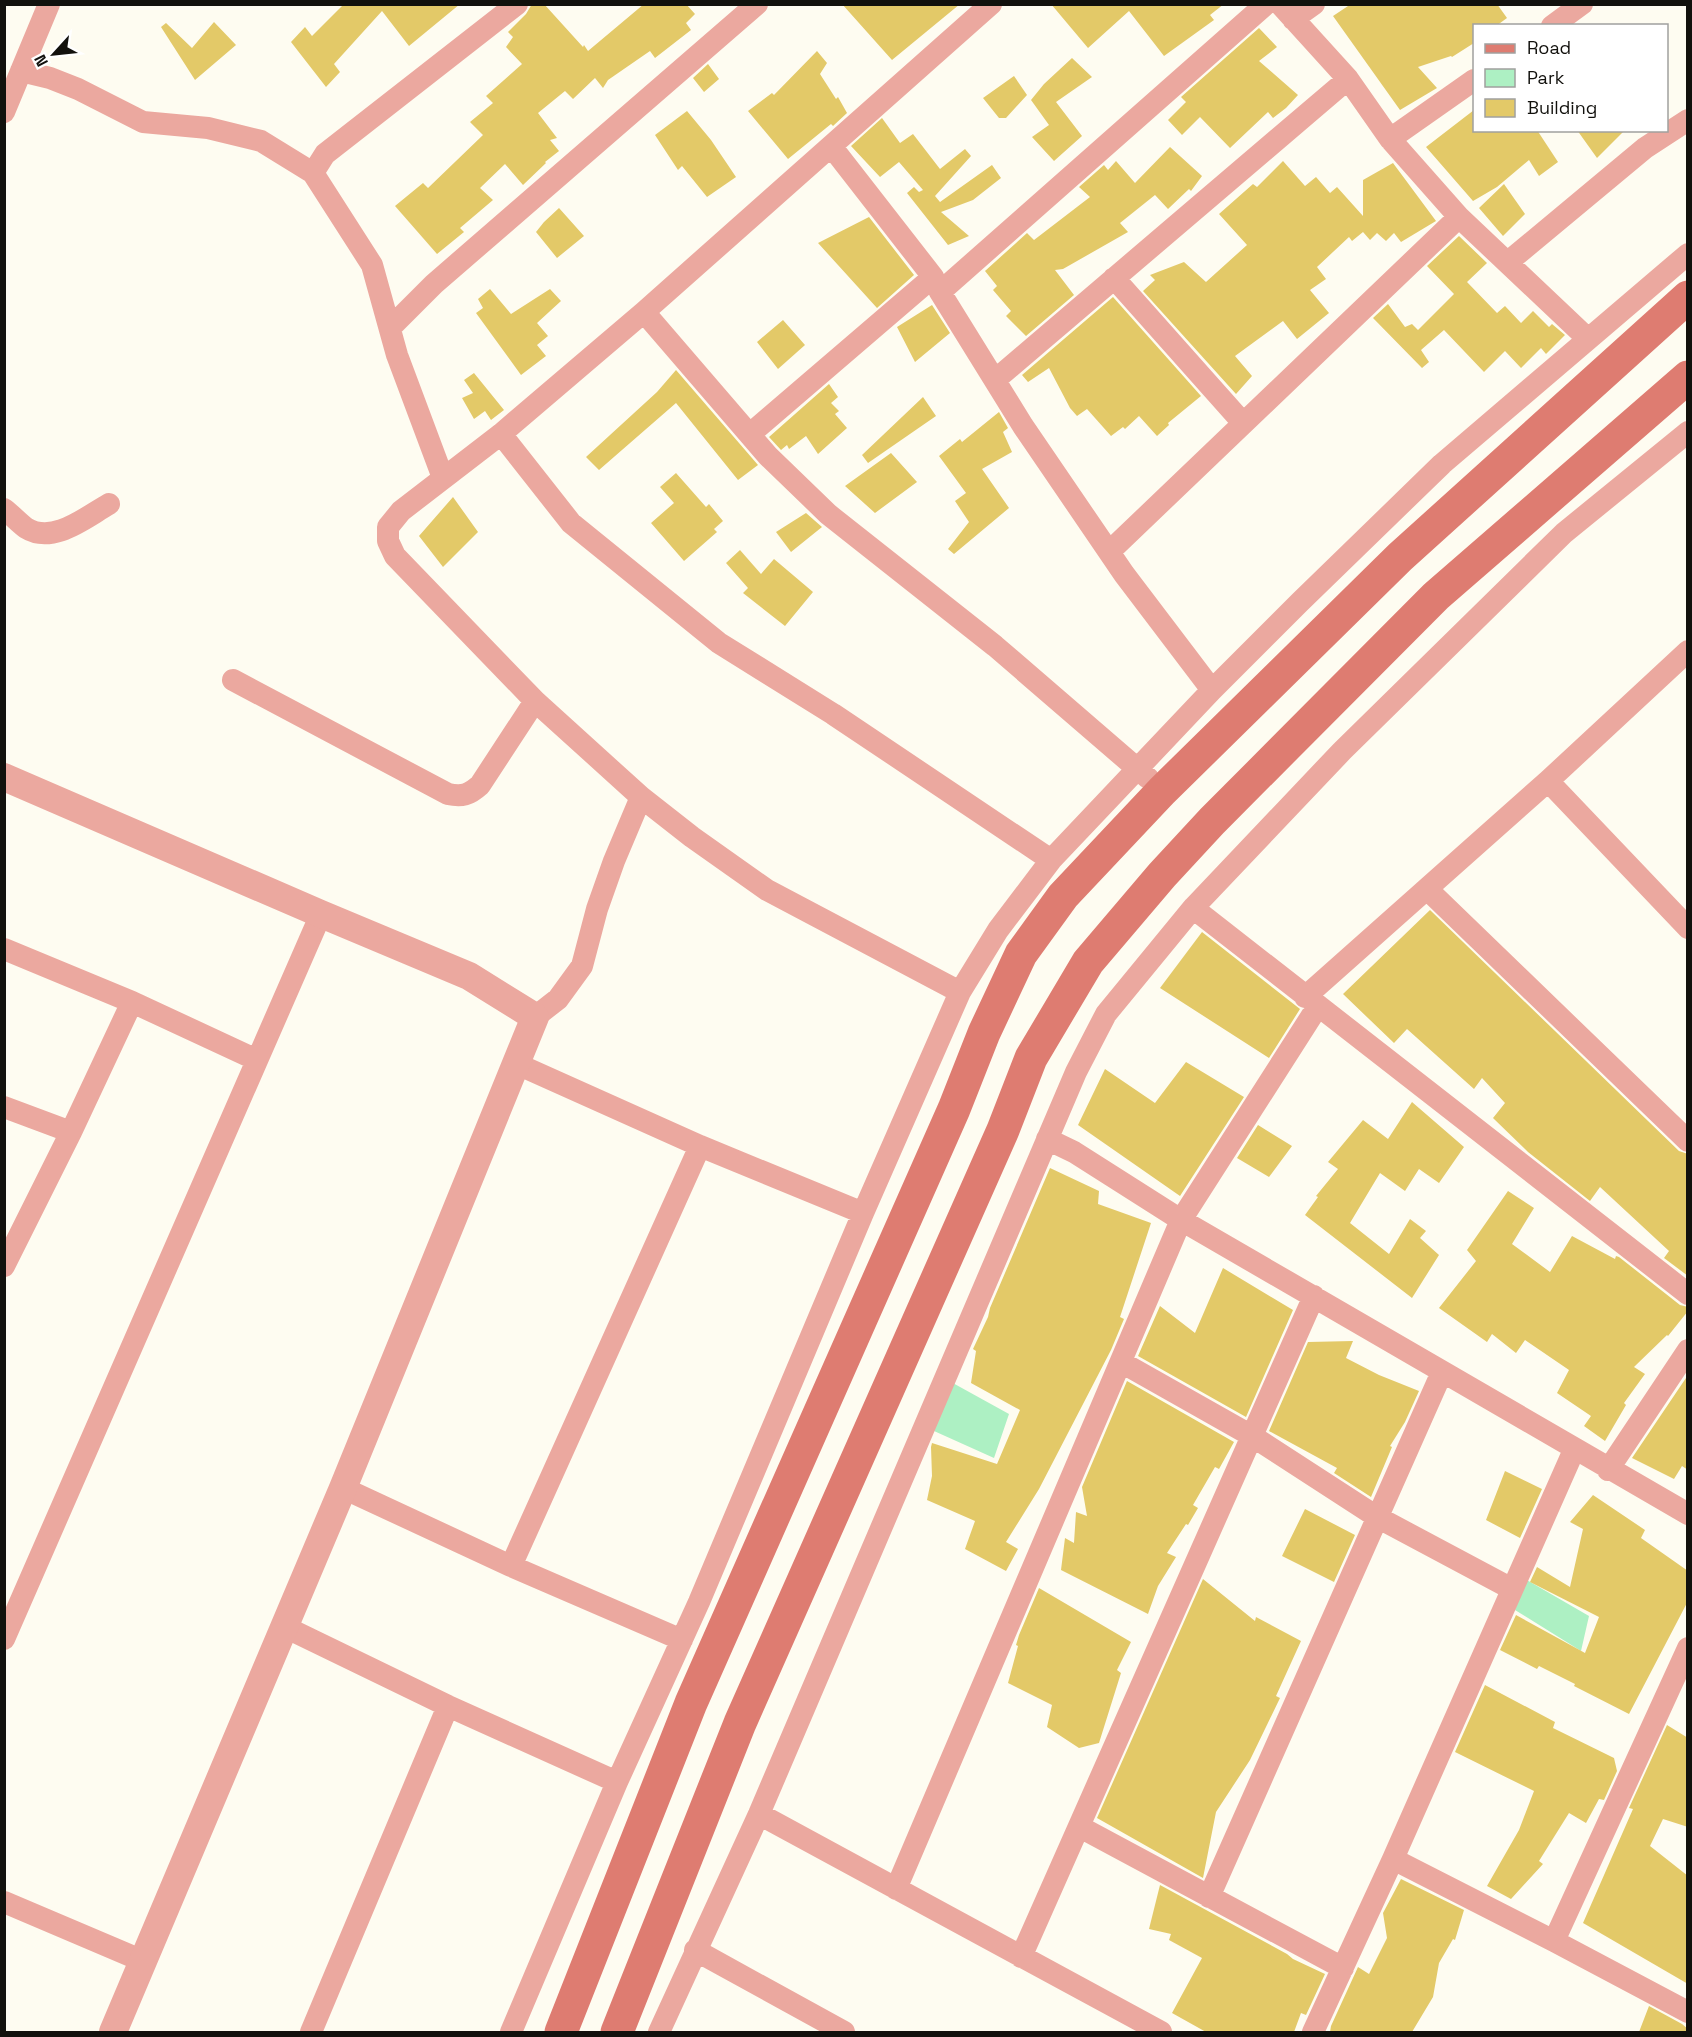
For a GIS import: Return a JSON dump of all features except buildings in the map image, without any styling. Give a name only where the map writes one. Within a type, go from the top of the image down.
[{"type":"main road","points":[[561,2032],[691,1703],[954,1109],[984,1033],[1021,954],[1063,896],[1162,791],[1400,557],[1688,297]]},
{"type":"main road","points":[[617,2032],[740,1723],[1003,1130],[1031,1058],[1088,962],[1162,875],[1212,821],[1436,596],[1688,377]]},
{"type":"street","points":[[4,112],[49,4]]},
{"type":"street","points":[[313,173],[326,154],[517,4]]},
{"type":"street","points":[[390,328],[434,284],[757,4]]},
{"type":"street","points":[[960,992],[767,890],[692,837],[641,797],[535,701],[395,556],[388,541],[387,527],[400,511],[501,434],[644,312],[991,4]]},
{"type":"street","points":[[750,434],[937,285],[1266,4]]},
{"type":"street","points":[[1314,4],[1287,12],[1348,79],[1390,139],[1459,217],[1587,338]]},
{"type":"street","points":[[1555,24],[1582,4]]},
{"type":"street","points":[[21,71],[51,78],[78,88],[143,122],[208,128],[261,141],[313,173],[372,265],[397,354],[443,478]]},
{"type":"street","points":[[995,380],[1348,79]]},
{"type":"street","points":[[1390,139],[1473,81]]},
{"type":"street","points":[[1508,262],[1645,148],[1688,120]]},
{"type":"street","points":[[831,146],[937,285],[995,380],[1109,552],[1212,690]]},
{"type":"street","points":[[1109,552],[1459,217]]},
{"type":"street","points":[[510,2032],[617,1782],[682,1640],[863,1213],[960,992],[998,930],[1050,860],[1212,690],[1292,610],[1442,464],[1688,254]]},
{"type":"street","points":[[1114,278],[1243,423]]},
{"type":"street","points":[[644,312],[768,456],[828,514],[995,646],[1162,791]]},
{"type":"street","points":[[659,2032],[759,1814],[1076,1072],[1106,1014],[1193,908],[1342,751],[1564,533],[1688,432]]},
{"type":"street","points":[[501,434],[571,523],[719,643],[833,714],[1050,860]]},
{"type":"street","points":[[4,509],[27,528],[43,534],[61,531],[109,504]]},
{"type":"street","points":[[896,1889],[1181,1220],[1312,1001],[1427,889],[1688,651]]},
{"type":"street","points":[[232,680],[448,794],[460,797],[472,793],[480,785],[535,701]]},
{"type":"street","points":[[4,777],[469,976],[535,1017]]},
{"type":"street","points":[[1548,781],[1688,928]]},
{"type":"street","points":[[113,2032],[343,1488],[535,1017],[558,999],[582,966],[600,899],[641,797]]},
{"type":"street","points":[[1427,889],[1688,1141]]},
{"type":"street","points":[[1193,908],[1688,1294]]},
{"type":"street","points":[[4,1639],[321,914]]},
{"type":"street","points":[[4,949],[132,1002],[257,1060]]},
{"type":"street","points":[[4,1266],[71,1132],[132,1002]]},
{"type":"street","points":[[517,1064],[700,1146],[863,1213]]},
{"type":"street","points":[[4,1107],[71,1132]]},
{"type":"street","points":[[1047,1139],[1074,1152],[1181,1220],[1608,1470],[1688,1514]]},
{"type":"street","points":[[511,1566],[700,1146]]},
{"type":"street","points":[[1021,1958],[1314,1296]]},
{"type":"street","points":[[1608,1470],[1688,1350]]},
{"type":"street","points":[[801,1361],[836,1377]]},
{"type":"street","points":[[1121,1362],[1252,1436],[1377,1517],[1512,1589]]},
{"type":"street","points":[[1209,1897],[1442,1372]]},
{"type":"street","points":[[1313,2032],[1574,1450]]},
{"type":"street","points":[[343,1488],[511,1566],[682,1640]]},
{"type":"street","points":[[285,1627],[448,1706],[617,1782]]},
{"type":"street","points":[[1554,1941],[1688,1648]]},
{"type":"street","points":[[311,2032],[448,1706]]},
{"type":"street","points":[[759,1814],[1161,2032]]},
{"type":"street","points":[[1080,1827],[1343,1968]]},
{"type":"street","points":[[1393,1858],[1688,2012]]},
{"type":"street","points":[[4,1902],[143,1961]]},
{"type":"street","points":[[695,1950],[844,2032]]},
{"type":"green space","points":[[951,1382],[1009,1414],[994,1458],[934,1431]]},
{"type":"green space","points":[[1525,1579],[1589,1616],[1581,1651],[1515,1610]]}]
